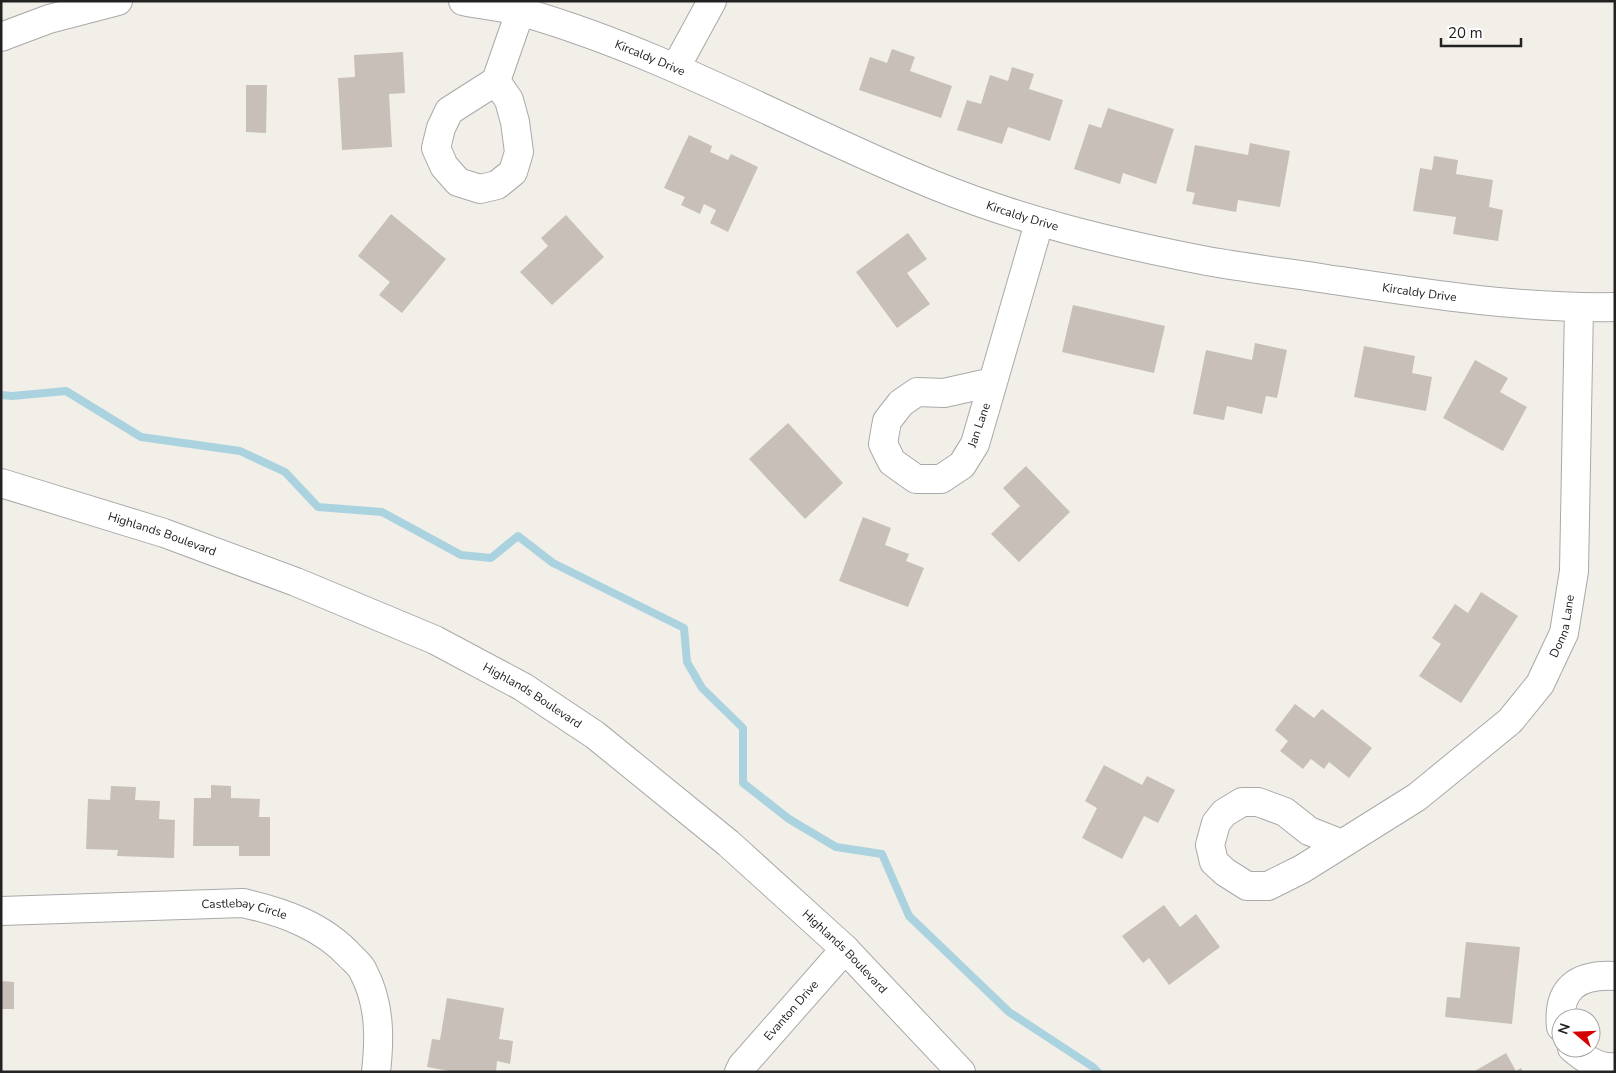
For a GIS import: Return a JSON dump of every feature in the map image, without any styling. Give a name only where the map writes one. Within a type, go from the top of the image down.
[{"type":"street","points":[[1,37],[49,19],[118,1]]},
{"type":"street","name":"Kircaldy Drive","points":[[463,1],[520,12],[596,36],[676,67],[934,185],[1039,222],[1140,248],[1211,262],[1462,298],[1579,308],[1615,307]]},
{"type":"street","points":[[676,67],[712,1]]},
{"type":"street","points":[[496,82],[520,12]]},
{"type":"street","points":[[993,382],[1039,222]]},
{"type":"street","name":"Donna Lane","points":[[1342,844],[1417,797],[1510,722],[1540,684],[1564,633],[1574,571],[1579,308]]},
{"type":"street","name":"Highlands Boulevard","points":[[1,483],[164,533],[296,582],[435,640],[523,687],[595,735],[728,842],[845,949],[961,1072]]},
{"type":"street","name":"Castlebay Circle","points":[[1,911],[243,903],[271,910],[311,926],[341,946],[363,970],[376,1005],[380,1043],[376,1072]]},
{"type":"street","name":"Evanton Drive","points":[[739,1072],[742,1066],[845,949]]},
{"type":"street","points":[[1560,1008],[1565,993],[1577,982],[1596,975],[1615,976]]},
{"type":"street","points":[[1585,1058],[1592,1063],[1611,1068],[1615,1067]]},
{"type":"building","points":[[892,49],[915,57],[910,71],[952,86],[941,118],[859,90],[870,57],[887,63]]},
{"type":"building","points":[[403,52],[405,93],[389,94],[392,147],[342,150],[338,78],[355,77],[354,55]]},
{"type":"building","points":[[1012,67],[1034,74],[1029,89],[1063,100],[1050,141],[1008,127],[1002,144],[957,130],[967,100],[981,104],[990,75],[1008,81]]},
{"type":"building","points":[[246,85],[267,85],[266,133],[246,132]]},
{"type":"building","points":[[1108,108],[1174,129],[1156,184],[1123,173],[1120,184],[1074,169],[1089,124],[1101,128]]},
{"type":"building","points":[[689,135],[712,146],[710,152],[728,160],[731,154],[758,167],[728,232],[710,223],[716,210],[704,204],[700,214],[681,205],[685,197],[664,188]]},
{"type":"building","points":[[1250,143],[1290,151],[1280,207],[1238,200],[1236,212],[1192,204],[1195,193],[1186,191],[1195,145],[1248,155]]},
{"type":"building","points":[[1434,156],[1458,160],[1456,174],[1493,180],[1489,207],[1503,210],[1498,241],[1453,234],[1456,217],[1413,211],[1420,168],[1432,170]]},
{"type":"building","points":[[391,214],[446,259],[402,313],[379,295],[390,282],[358,256]]},
{"type":"building","points":[[566,215],[604,257],[552,305],[520,272],[548,246],[541,238]]},
{"type":"building","points":[[908,233],[927,259],[907,273],[930,304],[897,328],[856,272]]},
{"type":"building","points":[[1073,305],[1165,326],[1154,373],[1062,352]]},
{"type":"building","points":[[1255,343],[1287,350],[1277,398],[1266,396],[1262,414],[1227,406],[1224,420],[1193,414],[1206,350],[1252,360]]},
{"type":"building","points":[[1364,346],[1415,356],[1412,373],[1432,377],[1426,411],[1354,397]]},
{"type":"building","points":[[1475,360],[1508,378],[1500,392],[1527,407],[1503,451],[1443,418]]},
{"type":"building","points":[[788,423],[843,483],[805,519],[749,459]]},
{"type":"building","points":[[1026,466],[1070,512],[1019,562],[991,534],[1020,506],[1003,488]]},
{"type":"building","points":[[863,517],[891,528],[885,545],[909,554],[906,561],[924,568],[908,607],[839,581]]},
{"type":"building","points":[[1481,592],[1518,616],[1461,703],[1419,676],[1441,644],[1432,638],[1455,604],[1468,613]]},
{"type":"building","points":[[1295,704],[1314,718],[1322,709],[1372,748],[1349,778],[1329,762],[1324,769],[1311,759],[1303,769],[1280,751],[1288,741],[1275,730]]},
{"type":"building","points":[[1104,765],[1142,785],[1147,776],[1175,790],[1158,823],[1144,816],[1122,859],[1082,838],[1097,808],[1085,801]]},
{"type":"building","points":[[211,785],[231,786],[231,798],[260,799],[259,817],[270,817],[270,856],[239,856],[239,846],[193,846],[194,798],[211,798]]},
{"type":"building","points":[[111,786],[136,787],[135,800],[160,801],[159,819],[175,820],[174,858],[117,856],[118,850],[86,849],[88,799],[110,800]]},
{"type":"building","points":[[1164,905],[1180,927],[1196,914],[1220,947],[1169,985],[1149,958],[1143,963],[1122,936]]},
{"type":"building","points":[[1466,942],[1520,947],[1512,1024],[1445,1017],[1447,997],[1460,998]]},
{"type":"building","points":[[1,981],[14,982],[14,1009],[1,1009]]},
{"type":"building","points":[[447,998],[504,1008],[499,1039],[513,1041],[510,1064],[497,1061],[496,1072],[456,1072],[427,1067],[432,1039],[440,1040]]},
{"type":"building","points":[[1506,1053],[1516,1071],[1521,1068],[1523,1072],[1473,1072]]},
{"type":"waterway","points":[[1,395],[12,396],[66,391],[141,437],[240,451],[285,472],[318,507],[382,512],[461,555],[491,558],[518,536],[553,563],[684,628],[687,662],[702,688],[743,728],[743,783],[789,819],[836,847],[882,854],[909,916],[1009,1012],[1098,1072]]}]
